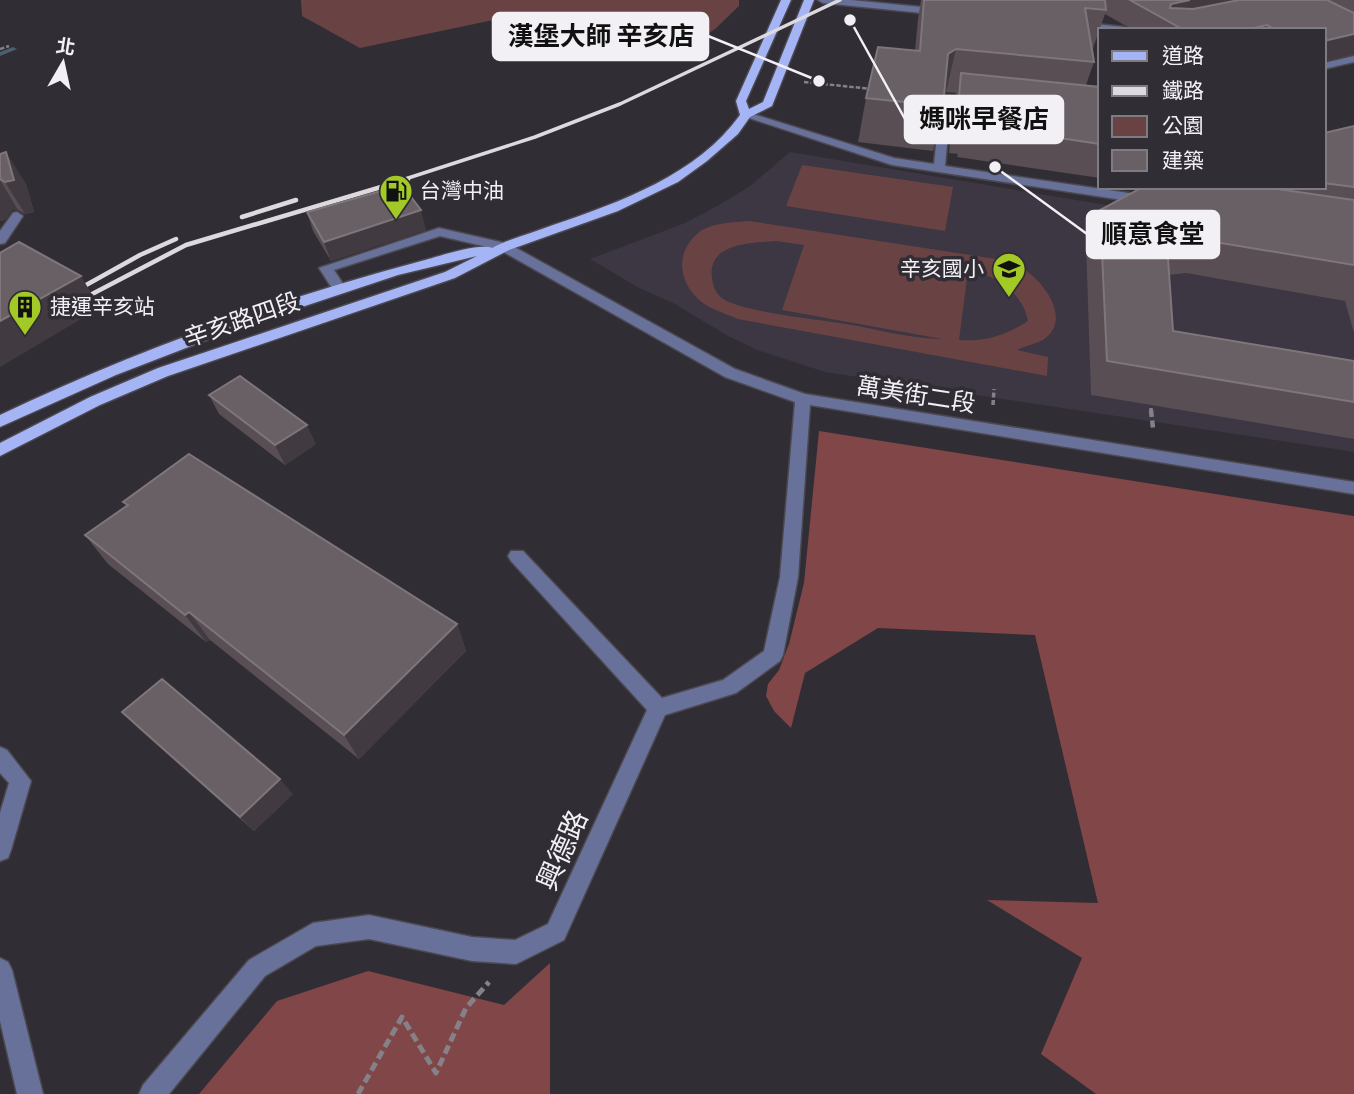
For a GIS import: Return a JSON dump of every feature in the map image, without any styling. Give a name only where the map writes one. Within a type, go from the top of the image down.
[{"type":"main road","points":[[746,115],[741,101],[786,0]]},
{"type":"main road","name":"辛亥路四段","points":[[0,450],[95,401],[163,372],[450,275],[504,247],[614,208],[674,179],[726,140],[746,115],[768,104],[809,0]]},
{"type":"main road","name":"辛亥路四段","points":[[0,422],[121,365],[195,337],[435,259],[504,247]]},
{"type":"street","points":[[823,0],[949,12]]},
{"type":"street","points":[[1070,24],[1106,28]]},
{"type":"street","points":[[1326,65],[1354,59]]},
{"type":"street","points":[[939,170],[946,98],[997,103]]},
{"type":"street","points":[[746,115],[862,153],[939,170],[1169,203]]},
{"type":"street","points":[[0,240],[17,216]]},
{"type":"street","name":"萬美街二段","points":[[340,289],[326,268],[439,232],[504,247],[730,373],[803,399],[1354,488]]},
{"type":"street","points":[[517,556],[658,708],[729,687],[773,655],[789,577],[803,399]]},
{"type":"street","name":"興德路","points":[[516,952],[556,932],[658,708]]},
{"type":"street","points":[[0,757],[20,781],[0,850]]},
{"type":"street","points":[[152,1094],[257,968],[313,935],[369,927],[472,949],[516,952]]},
{"type":"street","points":[[0,970],[30,1094]]},
{"type":"path","points":[[0,48],[9,46]]},
{"type":"path","points":[[800,81],[881,90]]},
{"type":"path","points":[[358,1094],[402,1017],[436,1073],[466,1008],[516,952]]},
{"type":"shaded area","name":"辛亥國小","points":[[790,152],[1112,206],[1354,238],[1354,452],[825,372],[757,350],[590,259],[685,223],[719,205],[750,186]]},
{"type":"shaded area","points":[[819,431],[1354,516],[1354,1094],[1096,1094],[1041,1054],[1082,958],[987,900],[1098,903],[1035,635],[878,628],[805,673],[791,728],[774,711],[766,696],[768,684],[779,670],[789,644],[804,583]]},
{"type":"shaded area","points":[[550,963],[550,1094],[199,1094],[277,1001],[368,971],[504,1005]]},
{"type":"green space","points":[[301,0],[739,0],[739,6],[715,29],[685,49],[616,23],[498,19],[360,48],[302,16]]},
{"type":"green space","points":[[802,165],[953,187],[945,231],[786,206]]},
{"type":"green space","points":[[749,221],[996,259],[1022,268],[1046,291],[1052,301],[1055,322],[1052,332],[1043,340],[1017,350],[1048,357],[1047,376],[738,319],[711,308],[695,296],[684,279],[682,260],[685,251],[697,234],[708,227]],"holes":[[[776,241],[804,245],[782,310],[942,339],[906,336],[766,312],[736,305],[719,296],[714,288],[712,266],[723,251],[743,244]],[[968,271],[989,276],[1007,287],[1020,302],[1028,321],[995,336],[959,340]]]},
{"type":"building","points":[[924,0],[1105,0],[1106,10],[1085,8],[1094,62],[956,49],[948,54],[943,106],[866,98],[878,47],[920,51]]},
{"type":"building","points":[[1130,0],[1190,0],[1171,4],[1170,8],[1193,9],[1239,0],[1327,0],[1354,13],[1354,34],[1326,41],[1326,28],[1273,28],[1267,25],[1253,28],[1180,28]]},
{"type":"building","points":[[961,73],[1098,87],[1098,144],[957,121]]},
{"type":"building","points":[[1354,126],[1354,187],[1326,183],[1326,133]]},
{"type":"building","points":[[6,152],[14,180],[5,182],[0,179],[0,154]]},
{"type":"building","points":[[402,185],[421,210],[324,242],[307,212]]},
{"type":"building","points":[[1139,189],[1277,189],[1354,200],[1354,265],[1203,240],[1167,244],[1173,331],[1354,361],[1354,402],[1107,361],[1100,210]]},
{"type":"building","points":[[19,242],[81,276],[0,321],[0,253]]},
{"type":"building","points":[[240,376],[307,425],[275,445],[209,395]]},
{"type":"building","points":[[189,454],[457,624],[344,735],[189,612],[185,615],[85,535],[128,505],[123,502]]},
{"type":"building","points":[[162,679],[280,779],[240,817],[122,712]]},
{"type":"waterway","points":[[0,54],[13,49]]},
{"type":"railway","points":[[402,180],[535,137],[620,104],[840,0]]},
{"type":"railway","points":[[73,304],[186,245],[408,179]]},
{"type":"railway","points":[[242,217],[296,200]]},
{"type":"railway","points":[[70,294],[140,255],[176,239]]},
{"type":"place","name":"媽咪早餐店","points":[[850,20]]},
{"type":"place","name":"漢堡大師 辛亥店","points":[[819,81]]},
{"type":"place","name":"順意食堂","points":[[995,167]]},
{"type":"place","name":"台灣中油","points":[[396,221]]},
{"type":"place","name":"辛亥國小","points":[[1009,299]]},
{"type":"place","name":"捷運辛亥站","points":[[25,337]]}]
